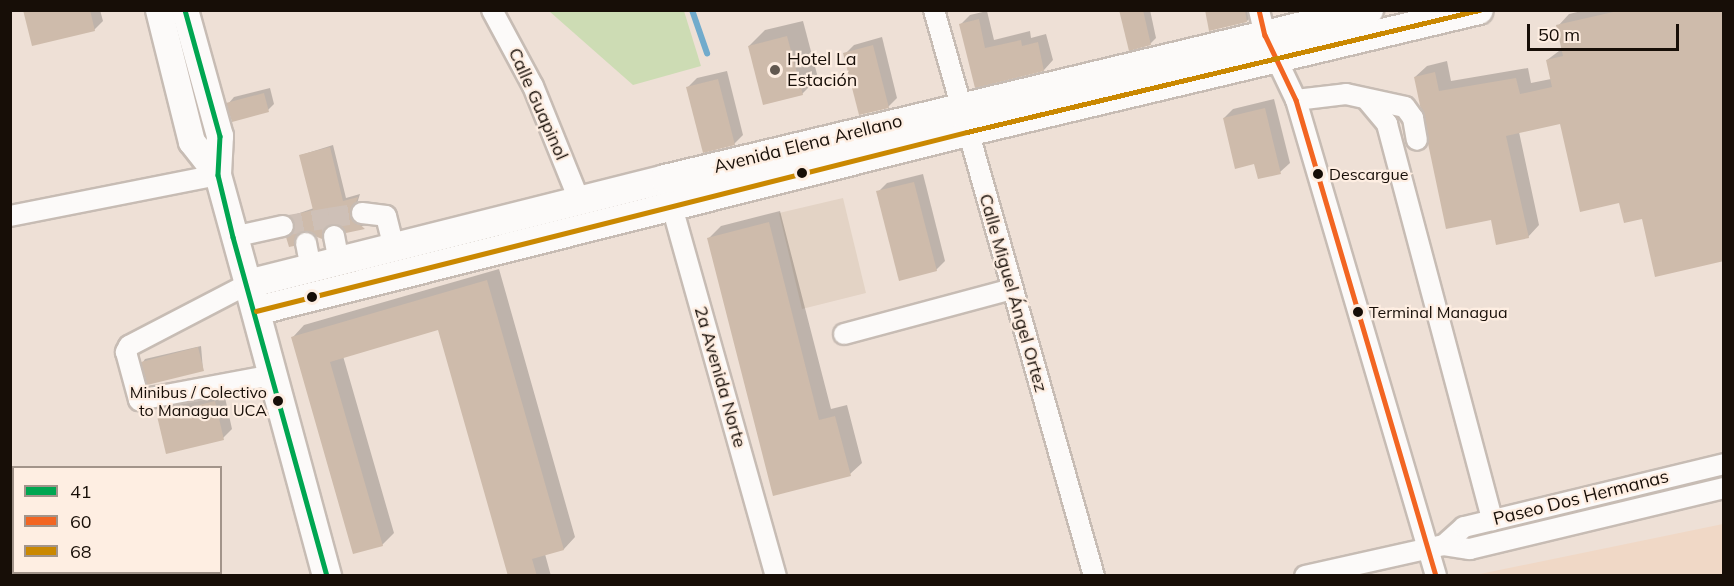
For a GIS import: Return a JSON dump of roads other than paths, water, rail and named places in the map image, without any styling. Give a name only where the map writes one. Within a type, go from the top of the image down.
[{"type":"highway","name":"Avenida Elena Arellano","points":[[256,311],[505,234],[1129,80],[1268,34],[1369,10]]},
{"type":"highway","name":"Avenida Elena Arellano","points":[[1268,34],[1479,10]]},
{"type":"highway","name":"Avenida Elena Arellano","points":[[248,284],[309,256],[336,249],[394,248],[505,234],[579,200],[668,193]]},
{"type":"highway","points":[[248,284],[322,574]]},
{"type":"main road","points":[[159,10],[192,142],[218,175]]},
{"type":"main road","points":[[185,10],[220,136],[218,175],[233,237],[248,284]]},
{"type":"street","name":"Calle Guapinol","points":[[492,10],[533,86],[579,200]]},
{"type":"street","name":"Calle Miguel Ángel Ortez","points":[[934,10],[1094,576]]},
{"type":"street","points":[[1268,34],[1296,100],[1436,547],[1436,576]]},
{"type":"street","points":[[1296,100],[1346,94],[1368,101],[1405,107],[1413,118],[1417,140]]},
{"type":"street","points":[[1368,101],[1387,124],[1492,520]]},
{"type":"street","points":[[10,216],[218,175]]},
{"type":"street","name":"2a Avenida Norte","points":[[668,193],[776,576]]},
{"type":"street","points":[[362,213],[386,216],[394,248]]},
{"type":"street","points":[[233,237],[283,226]]},
{"type":"street","points":[[248,284],[129,346],[126,352],[139,400],[273,375]]},
{"type":"street","points":[[844,334],[1012,289]]},
{"type":"street","name":"Paseo Dos Hermanas","points":[[1436,547],[1464,527],[1724,464]]},
{"type":"street","name":"Paseo Dos Hermanas","points":[[1305,576],[1436,547],[1470,549],[1724,488]]},
{"type":"waterway","points":[[692,10],[707,53]]},
{"type":"tunnel","points":[[329,218],[362,213]]},
{"type":"tunnel","points":[[283,226],[329,218],[334,236]]},
{"type":"place","name":"Hotel La Estación","points":[[775,70]]},
{"type":"place","name":"Descargue","points":[[1318,174]]},
{"type":"place","name":"Terminal Managua","points":[[1358,312]]},
{"type":"place","name":"Minibus / Colectivo to Managua UCA","points":[[278,401]]}]
